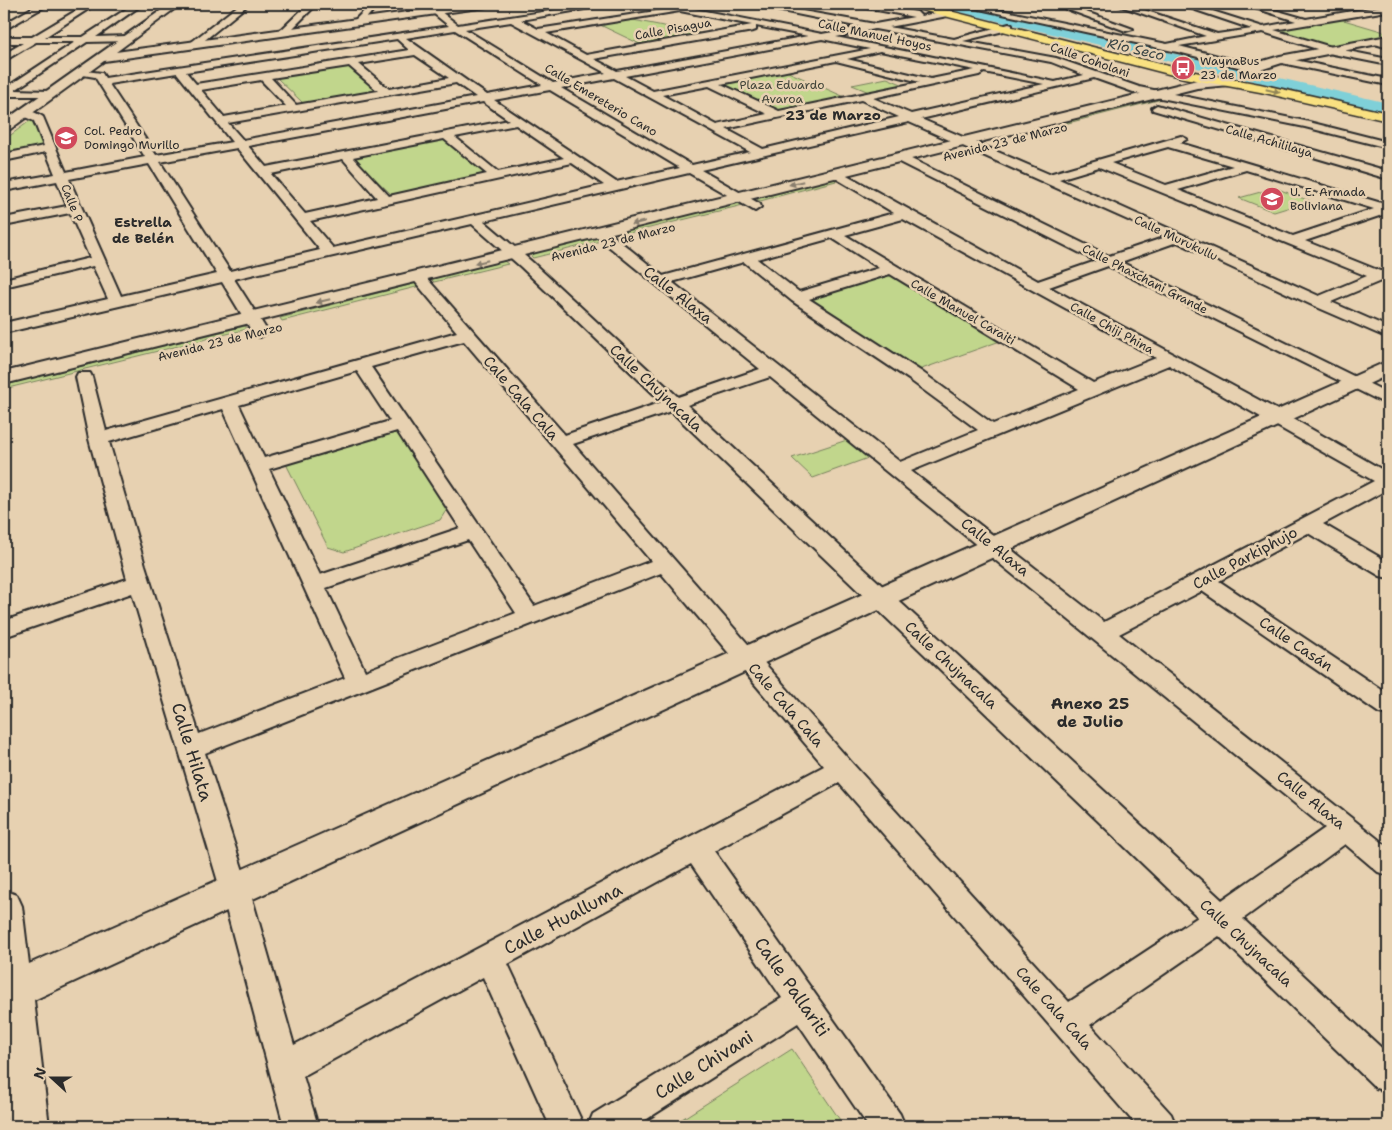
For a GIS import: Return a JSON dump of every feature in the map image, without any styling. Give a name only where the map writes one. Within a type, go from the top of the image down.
[{"type":"main road","points":[[910,4],[1009,27],[1221,83],[1260,88],[1388,118]]},
{"type":"main road","points":[[1221,83],[1247,72],[1282,75]]},
{"type":"street","points":[[4,58],[92,4]]},
{"type":"street","points":[[4,93],[139,4]]},
{"type":"street","points":[[5,125],[176,4]]},
{"type":"street","points":[[192,46],[245,4]]},
{"type":"street","points":[[281,42],[313,4]]},
{"type":"street","points":[[357,23],[374,4]]},
{"type":"street","points":[[102,82],[179,70],[357,23],[486,4]]},
{"type":"street","points":[[100,58],[192,46],[398,36],[609,4]]},
{"type":"street","name":"Calle Manuel Hoyos","points":[[658,4],[1058,84]]},
{"type":"street","name":"Calle Coholani","points":[[752,4],[1052,60],[1127,87],[1152,100]]},
{"type":"street","points":[[856,4],[929,17]]},
{"type":"street","points":[[960,4],[1170,46],[1216,36],[1388,8]]},
{"type":"street","points":[[995,4],[1004,4]]},
{"type":"street","points":[[1057,4],[1247,72],[1280,60],[1388,39]]},
{"type":"street","points":[[1119,4],[1216,36]]},
{"type":"street","points":[[1182,4],[1331,50],[1388,62]]},
{"type":"street","points":[[1246,4],[1307,21]]},
{"type":"street","points":[[1372,4],[1388,8]]},
{"type":"street","points":[[4,27],[40,7]]},
{"type":"street","points":[[538,32],[683,9]]},
{"type":"street","points":[[1328,9],[1347,14]]},
{"type":"street","name":"Calle Emereterio Cano","points":[[436,11],[456,27],[554,88],[755,207]]},
{"type":"street","points":[[4,187],[554,88],[950,13]]},
{"type":"street","points":[[630,18],[658,23]]},
{"type":"street","points":[[512,19],[760,152]]},
{"type":"street","points":[[591,24],[608,32]]},
{"type":"street","name":"Calle Pisagua","points":[[584,58],[766,26]]},
{"type":"street","points":[[948,41],[1009,27]]},
{"type":"street","points":[[686,29],[714,35]]},
{"type":"street","points":[[398,36],[417,52],[613,186]]},
{"type":"street","points":[[4,40],[126,39]]},
{"type":"street","points":[[624,40],[641,48]]},
{"type":"street","points":[[1375,41],[1388,45]]},
{"type":"street","points":[[652,94],[882,50]]},
{"type":"street","points":[[193,88],[417,52]]},
{"type":"street","points":[[833,59],[934,82]]},
{"type":"street","points":[[1280,60],[1388,82]]},
{"type":"street","points":[[352,62],[386,92]]},
{"type":"street","points":[[179,70],[261,172],[329,252]]},
{"type":"street","points":[[717,128],[989,70]]},
{"type":"street","points":[[80,72],[98,75],[226,275],[255,325]]},
{"type":"street","points":[[4,328],[687,168],[1096,75]]},
{"type":"street","points":[[264,76],[292,108]]},
{"type":"street","points":[[220,121],[458,80]]},
{"type":"street","points":[[711,83],[778,115]]},
{"type":"street","name":"Avenida 23 de Marzo","points":[[1152,100],[1174,99],[1213,89],[1221,83]]},
{"type":"street","name":"Avenida 23 de Marzo","points":[[4,378],[255,325],[607,237],[737,198],[836,174],[909,161],[972,146],[1152,100],[1196,84],[1221,83]]},
{"type":"street","points":[[4,93],[49,94]]},
{"type":"street","name":"Calle Murukullu","points":[[862,97],[1048,178],[1175,238],[1388,333]]},
{"type":"street","points":[[1174,99],[1305,124],[1388,146]]},
{"type":"street","name":"Calle Achililaya","points":[[1152,100],[1220,127],[1388,175]]},
{"type":"street","points":[[4,103],[36,103]]},
{"type":"street","name":"Calle P","points":[[23,114],[33,115],[39,119],[74,208],[116,301]]},
{"type":"street","points":[[261,172],[518,121]]},
{"type":"street","points":[[1048,178],[1220,127]]},
{"type":"street","points":[[446,135],[496,176]]},
{"type":"street","points":[[1168,143],[1387,209]]},
{"type":"street","points":[[4,157],[51,148]]},
{"type":"street","points":[[345,155],[386,200]]},
{"type":"street","points":[[300,219],[574,160]]},
{"type":"street","name":"Avenida 23 de Marzo","points":[[607,237],[755,207],[851,182],[909,161]]},
{"type":"street","name":"Calle Phaxchani Grande","points":[[909,161],[1388,400]]},
{"type":"street","points":[[1100,163],[1292,241],[1384,274]]},
{"type":"street","points":[[1374,170],[1388,164]]},
{"type":"street","points":[[1167,189],[1247,166]]},
{"type":"street","name":"Calle Chiji Phina","points":[[836,174],[1168,359],[1278,416],[1388,481]]},
{"type":"street","points":[[4,222],[74,208]]},
{"type":"street","points":[[1292,241],[1387,209]]},
{"type":"street","points":[[660,281],[905,214]]},
{"type":"street","name":"Calle Chujnacala","points":[[474,218],[520,259],[1388,1076]]},
{"type":"street","name":"Calle Manuel Caraiti","points":[[834,234],[1092,390]]},
{"type":"street","name":"Calle Alaxa","points":[[607,237],[1388,863]]},
{"type":"street","points":[[1037,286],[1175,238]]},
{"type":"street","points":[[746,257],[798,298],[916,376],[991,431]]},
{"type":"street","points":[[4,282],[97,261]]},
{"type":"street","points":[[798,298],[890,269]]},
{"type":"street","points":[[1317,302],[1384,274]]},
{"type":"street","name":"Cale Cala Cala","points":[[424,284],[559,443],[842,769],[1159,1126]]},
{"type":"street","name":"Avenida 23 de Marzo","points":[[223,341],[255,325]]},
{"type":"street","points":[[98,439],[466,334]]},
{"type":"street","points":[[897,470],[1168,359]]},
{"type":"street","points":[[361,364],[529,616]]},
{"type":"street","points":[[9,992],[1388,367]]},
{"type":"street","points":[[559,443],[775,370]]},
{"type":"street","name":"Calle Hilata","points":[[84,377],[98,439],[139,583],[235,890],[302,1126]]},
{"type":"street","points":[[229,402],[359,683]]},
{"type":"street","points":[[258,466],[401,424]]},
{"type":"street","name":"Calle Parkiphujo","points":[[1102,633],[1388,481]]},
{"type":"street","points":[[1308,524],[1388,571]]},
{"type":"street","points":[[313,585],[472,531]]},
{"type":"street","points":[[191,748],[664,564]]},
{"type":"street","name":"Calle Casán","points":[[1203,581],[1388,706]]},
{"type":"street","points":[[4,629],[139,583]]},
{"type":"street","name":"Calle Hualluma","points":[[284,1068],[842,769]]},
{"type":"street","points":[[1067,1022],[1220,919],[1346,828]]},
{"type":"street","name":"Calle Pallariti","points":[[696,848],[888,1126]]},
{"type":"street","points":[[4,906],[9,992],[28,1126]]},
{"type":"street","points":[[490,959],[567,1126]]},
{"type":"street","name":"Calle Chivani","points":[[606,1126],[802,1003]]},
{"type":"green space","points":[[1337,18],[1388,33],[1388,37],[1328,48],[1269,30]]},
{"type":"green space","points":[[628,19],[704,34],[644,46],[598,24]]},
{"type":"green space","points":[[348,66],[379,90],[303,103],[277,78]]},
{"type":"green space","name":"Plaza Eduardo Avaroa","points":[[786,71],[847,98],[775,113],[717,85]]},
{"type":"green space","points":[[887,78],[904,85],[869,92],[852,85]]},
{"type":"green space","points":[[1157,97],[1162,99],[1064,124],[1059,122]]},
{"type":"green space","points":[[31,120],[47,146],[4,154],[4,140]]},
{"type":"green space","points":[[441,137],[486,175],[392,195],[350,155]]},
{"type":"green space","points":[[835,177],[840,180],[760,201],[755,198]]},
{"type":"green space","points":[[1275,188],[1310,201],[1274,212],[1239,198]]},
{"type":"green space","points":[[739,202],[743,205],[621,235],[618,232]]},
{"type":"green space","points":[[599,237],[604,240],[533,258],[529,254]]},
{"type":"green space","points":[[504,261],[508,264],[434,282],[431,279]]},
{"type":"green space","points":[[890,273],[1003,340],[916,371],[806,298]]},
{"type":"green space","points":[[417,283],[420,286],[282,321],[280,318]]},
{"type":"green space","points":[[245,326],[247,329],[4,389],[4,385]]},
{"type":"green space","points":[[383,423],[393,425],[447,509],[440,520],[344,552],[328,547],[284,460],[287,454],[296,448]]},
{"type":"green space","points":[[847,440],[868,458],[813,478],[792,458]]},
{"type":"green space","points":[[792,1049],[844,1126],[671,1126]]},
{"type":"water","points":[[1252,73],[1388,105],[1388,111],[1245,77]]},
{"type":"waterway","name":"Río Seco","points":[[942,4],[1388,108]]},
{"type":"place","name":"WaynaBus 23 de Marzo","points":[[1183,68]]},
{"type":"place","name":"Col. Pedro Domingo Murillo","points":[[66,138]]},
{"type":"place","name":"U. E. Armada Boliviana","points":[[1272,199]]},
{"type":"district","name":"23 de Marzo","points":[[833,115]]},
{"type":"district","name":"Estrella de Belén","points":[[143,230]]},
{"type":"district","name":"Anexo 25 de Julio","points":[[1090,712]]}]
